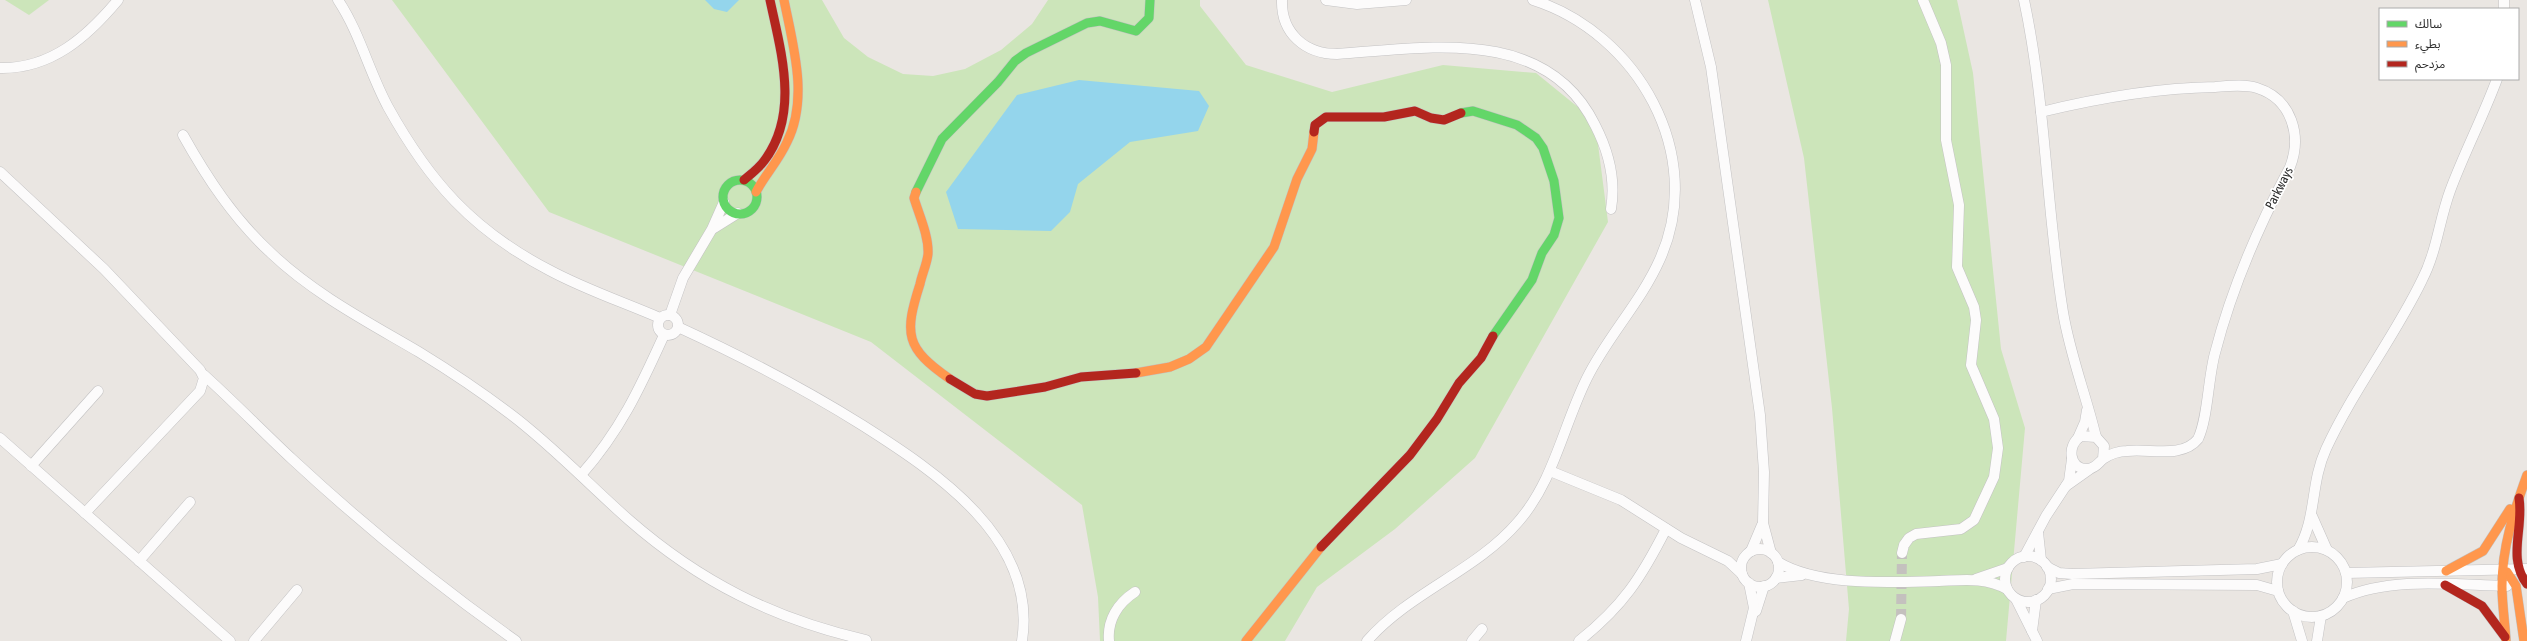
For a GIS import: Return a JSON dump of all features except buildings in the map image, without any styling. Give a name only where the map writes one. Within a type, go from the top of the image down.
[{"type":"street","points":[[0,68],[28,65],[60,53],[88,34],[118,0]]},
{"type":"street","points":[[338,0],[354,29],[391,111],[421,163],[452,199],[487,231],[528,258],[573,281],[665,316],[675,318],[678,327],[765,369],[840,411],[925,466],[956,492],[995,537],[1013,569],[1022,598],[1022,641]]},
{"type":"street","points":[[744,180],[758,169],[769,155],[781,130],[785,110],[785,79],[770,0]]},
{"type":"street","points":[[712,229],[738,213],[748,211],[754,206],[756,192],[789,139],[798,104],[798,80],[784,0]]},
{"type":"street","points":[[1150,0],[1151,12],[1148,21],[1136,31],[1113,23],[1100,21],[1087,22],[1015,60],[998,82],[942,139],[916,188],[914,198],[928,245],[928,256],[911,310],[909,327],[911,338],[915,348],[930,365],[975,394],[987,396],[1000,395],[1045,387],[1081,377],[1124,375],[1170,367],[1189,359],[1206,347],[1274,247],[1297,179],[1312,148],[1315,125],[1326,116],[1384,117],[1414,111],[1437,120],[1444,120],[1467,111],[1473,111],[1518,125],[1527,131],[1543,148],[1554,181],[1559,218],[1557,227],[1542,253],[1532,280],[1493,336],[1481,358],[1459,383],[1437,419],[1401,466],[1313,555],[1246,641]]},
{"type":"street","points":[[1282,0],[1284,17],[1293,35],[1308,48],[1317,52],[1337,54],[1466,46],[1505,53],[1543,69],[1571,91],[1597,128],[1611,166],[1613,188],[1611,209]]},
{"type":"street","points":[[1326,0],[1375,4],[1406,0]]},
{"type":"street","points":[[1367,641],[1407,605],[1499,542],[1528,509],[1550,471],[1565,426],[1590,371],[1660,260],[1671,221],[1674,180],[1670,148],[1661,118],[1638,75],[1618,50],[1593,30],[1566,13],[1535,0]]},
{"type":"street","points":[[1695,0],[1711,67],[1760,415],[1764,472],[1763,523],[1772,553],[1778,562],[1804,574],[1824,578],[1875,580],[1976,579],[1992,582],[2007,589],[2016,599],[2037,641]]},
{"type":"street","points":[[1902,553],[1904,545],[1909,538],[1916,534],[1961,529],[1974,520],[1994,477],[1998,448],[1994,419],[1971,365],[1976,320],[1974,308],[1957,267],[1960,212],[1946,140],[1946,65],[1941,43],[1923,0]]},
{"type":"street","points":[[2024,0],[2035,56],[2063,313],[2096,437],[2104,446],[2103,459],[2098,466],[2090,468],[2066,486]]},
{"type":"street","points":[[2007,589],[2005,575],[2008,568],[2017,559],[2024,557],[2065,574],[2087,574],[2257,569],[2282,564],[2298,550],[2312,516],[2313,488],[2324,454],[2426,273],[2439,236],[2450,190],[2497,80]]},
{"type":"street","name":"Parkways","points":[[2041,112],[2080,103],[2151,91],[2247,86],[2266,92],[2282,104],[2293,122],[2296,133],[2295,150],[2290,167],[2252,243],[2231,298],[2214,355],[2198,439],[2190,447],[2180,450],[2127,451],[2104,446]]},
{"type":"street","points":[[182,135],[217,191],[235,215],[272,254],[341,307],[478,390],[530,428],[657,543],[724,588],[784,617],[866,640]]},
{"type":"street","points":[[0,172],[104,269],[204,375],[292,459],[395,549],[459,601],[516,641]]},
{"type":"street","points":[[738,213],[730,211],[724,202],[723,193],[728,185],[735,180],[744,180],[753,186],[756,192]]},
{"type":"street","points":[[678,327],[673,334],[664,334],[658,327],[665,316],[686,272],[712,229],[724,202]]},
{"type":"street","points":[[581,475],[625,418],[664,334]]},
{"type":"street","points":[[85,513],[202,388],[204,375]]},
{"type":"street","points":[[31,466],[98,391]]},
{"type":"street","points":[[2024,557],[2066,486],[2072,470],[2071,450],[2085,422],[2087,406]]},
{"type":"street","points":[[2078,438],[2089,435],[2096,437]]},
{"type":"street","points":[[0,438],[230,641]]},
{"type":"street","name":"Parkways","points":[[2103,459],[2127,451]]},
{"type":"street","points":[[2072,459],[2079,466],[2090,468]]},
{"type":"street","points":[[1550,471],[1621,500],[1666,529],[1724,559],[1742,574],[1749,583],[1754,601],[1754,614]]},
{"type":"street","points":[[2506,640],[2502,586],[2503,570],[2507,539],[2527,475]]},
{"type":"street","points":[[2343,598],[2367,590],[2408,585],[2527,585],[2522,569],[2524,513],[2519,498]]},
{"type":"street","points":[[2446,571],[2483,551],[2519,498]]},
{"type":"street","points":[[139,561],[190,502]]},
{"type":"street","points":[[2312,516],[2327,550]]},
{"type":"street","points":[[1742,574],[1742,564],[1749,553],[1763,523]]},
{"type":"street","points":[[1579,641],[1608,617],[1627,596],[1646,568],[1666,529]]},
{"type":"street","points":[[2038,532],[2044,564],[2050,581],[2048,589]]},
{"type":"street","points":[[2282,564],[2278,577],[2278,591],[2284,602],[2293,611],[2306,616],[2321,616],[2334,610],[2343,598],[2347,586],[2346,573],[2339,559],[2327,550],[2312,547],[2298,550]]},
{"type":"street","points":[[1724,559],[1762,549],[1772,553]]},
{"type":"street","points":[[1776,578],[1778,562]]},
{"type":"street","points":[[1976,579],[2008,568]]},
{"type":"street","points":[[2346,573],[2522,569]]},
{"type":"street","points":[[2503,570],[2511,576],[2516,586],[2524,641]]},
{"type":"street","points":[[1749,583],[1756,586],[1764,586],[1776,578],[1804,574]]},
{"type":"street","points":[[2016,599],[2022,601],[2036,600],[2048,589],[2073,584],[2257,585],[2278,591]]},
{"type":"street","points":[[2445,585],[2482,606],[2506,640]]},
{"type":"street","points":[[1746,641],[1764,586]]},
{"type":"street","points":[[254,641],[297,590]]},
{"type":"street","points":[[1108,641],[1113,616],[1125,599],[1136,592]]},
{"type":"street","points":[[2032,631],[2036,600]]},
{"type":"street","points":[[2293,611],[2302,641]]},
{"type":"street","points":[[2317,641],[2321,616]]},
{"type":"street","points":[[1895,641],[1901,619]]},
{"type":"street","points":[[1472,641],[1482,629]]},
{"type":"green space","points":[[5,0],[49,0],[29,15]]},
{"type":"green space","points":[[392,0],[822,0],[844,38],[868,57],[903,74],[933,76],[965,69],[1001,50],[1032,24],[1048,0],[1200,0],[1200,6],[1246,65],[1332,92],[1443,65],[1536,73],[1595,121],[1608,222],[1475,458],[1395,529],[1317,587],[1285,641],[1100,641],[1098,597],[1082,505],[871,342],[549,212]]},
{"type":"green space","points":[[1768,0],[1957,0],[1973,73],[2001,349],[2025,428],[2006,641],[1846,641],[1849,609],[1832,408],[1804,158]]},
{"type":"water","points":[[705,0],[739,0],[727,12],[714,9]]},
{"type":"water","points":[[1079,80],[1199,91],[1209,106],[1198,131],[1130,142],[1078,184],[1070,212],[1051,231],[958,229],[946,192],[1017,95]]},
{"type":"tunnel","points":[[1901,619],[1902,553]]},
{"type":"traffic: fast","points":[[916,192],[942,139],[998,82],[1015,61],[1026,53],[1087,23],[1100,21],[1136,31],[1149,18],[1150,0]]},
{"type":"traffic: fast","points":[[1461,113],[1473,111],[1517,125],[1536,138],[1543,148],[1554,181],[1559,218],[1554,235],[1542,253],[1532,280],[1493,336]]},
{"type":"traffic: fast","points":[[740,180],[746,181],[752,185],[756,191],[757,197],[756,203],[752,209],[746,213],[740,214],[734,213],[728,209],[724,203],[723,197],[724,191],[728,185],[734,181],[740,180]]},
{"type":"traffic: slow","points":[[756,192],[787,142],[794,125],[797,108],[798,90],[795,53],[784,0]]},
{"type":"traffic: slow","points":[[1136,373],[1170,367],[1189,359],[1206,347],[1274,247],[1297,179],[1312,149],[1314,132]]},
{"type":"traffic: slow","points":[[916,192],[914,198],[927,240],[928,254],[912,316],[912,339],[924,358],[950,379]]},
{"type":"traffic: slow","points":[[2506,641],[2502,593],[2504,557],[2513,516],[2527,475]]},
{"type":"traffic: slow","points":[[2446,571],[2483,551],[2510,509]]},
{"type":"traffic: slow","points":[[1246,641],[1321,547]]},
{"type":"traffic: slow","points":[[2507,572],[2516,586],[2524,641]]},
{"type":"traffic: jam","points":[[744,180],[762,164],[775,143],[782,123],[785,103],[785,82],[779,40],[770,0]]},
{"type":"traffic: jam","points":[[1314,132],[1315,125],[1326,117],[1384,117],[1415,111],[1431,118],[1444,120],[1461,113]]},
{"type":"traffic: jam","points":[[1321,547],[1410,455],[1437,419],[1459,383],[1481,358],[1493,336]]},
{"type":"traffic: jam","points":[[950,379],[975,394],[987,396],[1045,387],[1081,377],[1136,373]]},
{"type":"traffic: jam","points":[[2519,498],[2520,520],[2517,542],[2518,564],[2521,574],[2527,584]]},
{"type":"traffic: jam","points":[[2445,585],[2482,606],[2505,637]]}]
